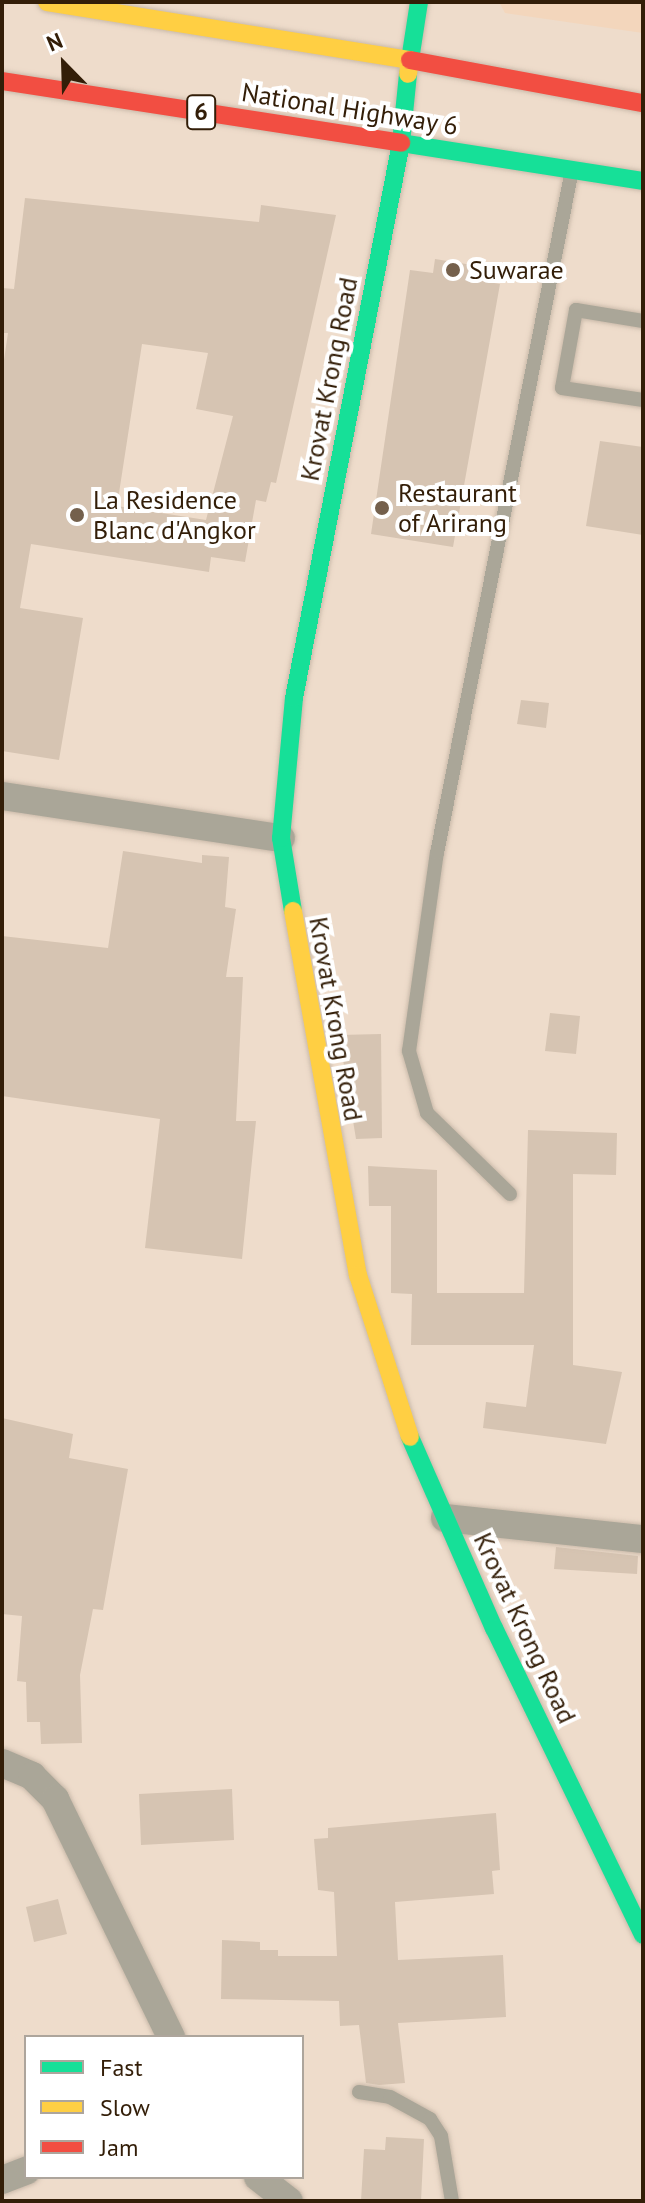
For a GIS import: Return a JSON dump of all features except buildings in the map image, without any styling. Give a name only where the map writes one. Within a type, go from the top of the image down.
[{"type":"main road","points":[[47,2],[410,60],[643,103]]},
{"type":"main road","name":"Krovat Krong Road","points":[[419,2],[401,143],[294,698],[281,838],[309,1032],[358,1275],[397,1407],[445,1518],[643,1935]]},
{"type":"main road","name":"National Highway 6","points":[[2,81],[643,181]]},
{"type":"street","points":[[2,796],[281,838]]},
{"type":"street","points":[[445,1518],[643,1539]]},
{"type":"street","points":[[2,1763],[32,1776],[55,1799],[170,2035]]},
{"type":"street","points":[[2,2180],[24,2172]]},
{"type":"street","points":[[261,2179],[289,2201]]},
{"type":"lane","points":[[510,1194],[427,1113],[409,1051],[448,790],[572,171]]},
{"type":"lane","points":[[643,321],[576,310],[562,388],[643,400]]},
{"type":"lane","points":[[359,2092],[390,2097],[430,2119],[441,2136],[452,2201]]},
{"type":"shaded area","points":[[499,2],[643,2],[643,33],[505,13]]},
{"type":"traffic: fast","points":[[410,60],[419,2]]},
{"type":"traffic: fast","points":[[293,911],[281,838],[294,698],[401,143],[408,74]]},
{"type":"traffic: fast","points":[[401,143],[643,181]]},
{"type":"traffic: fast","points":[[410,1437],[494,1628],[643,1935]]},
{"type":"traffic: slow","points":[[47,2],[410,60],[408,74]]},
{"type":"traffic: slow","points":[[293,911],[358,1275],[410,1437]]},
{"type":"traffic: jam","points":[[410,60],[643,103]]},
{"type":"traffic: jam","points":[[2,81],[401,143]]},
{"type":"place","name":"Suwarae","points":[[453,270]]},
{"type":"place","name":"Restaurant of Arirang","points":[[382,508]]},
{"type":"place","name":"La Residence Blanc d'Angkor","points":[[77,515]]}]
